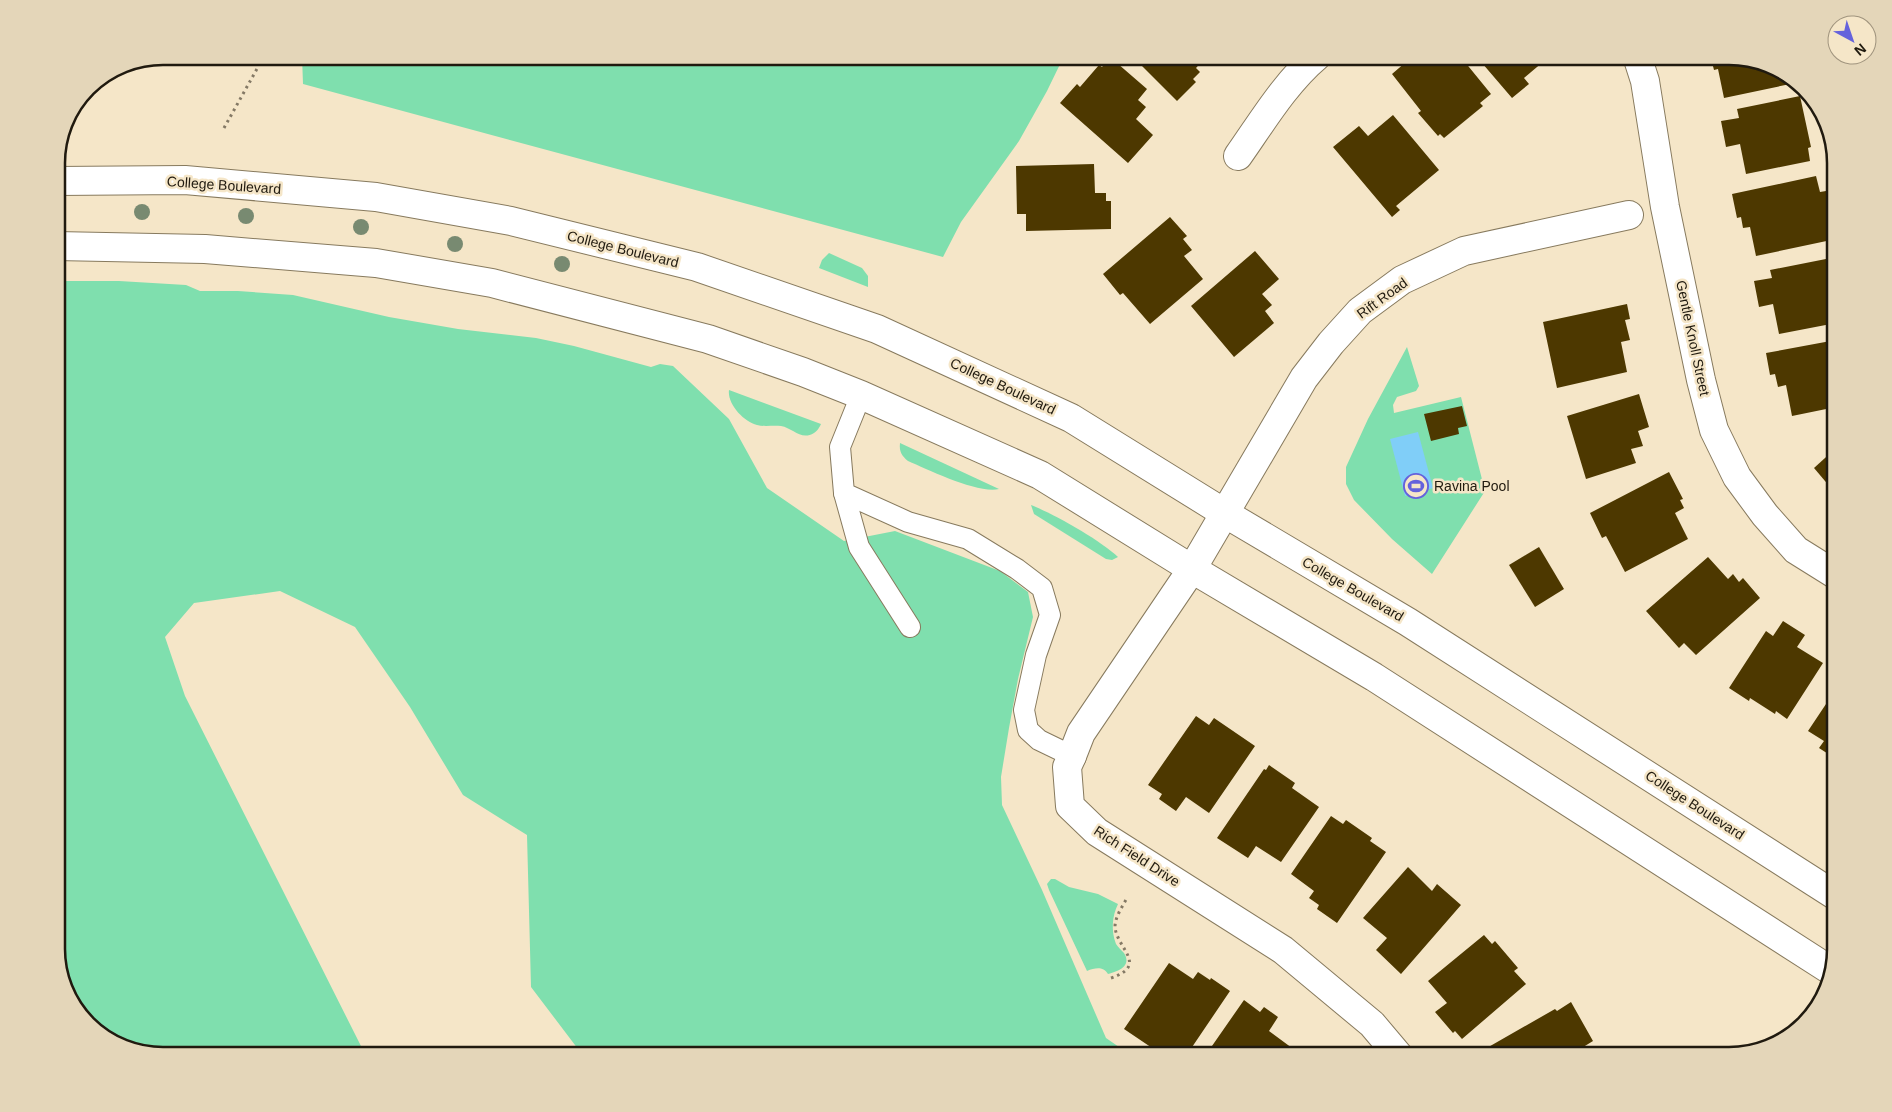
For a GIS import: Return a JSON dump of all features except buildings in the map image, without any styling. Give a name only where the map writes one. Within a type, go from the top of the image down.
[{"type":"main road","points":[[1238,156],[1269,111],[1306,65]]},
{"type":"main road","name":"Gentle Knoll Street","points":[[1640,65],[1646,81],[1665,207],[1701,380],[1714,430],[1737,477],[1765,515],[1796,550],[1827,569]]},
{"type":"main road","name":"College Boulevard","points":[[65,181],[185,180],[376,197],[511,221],[697,267],[877,329],[1071,418],[1226,514],[1408,622],[1827,890]]},
{"type":"main road","name":"Rift Road","points":[[1226,514],[1256,458],[1304,378],[1331,343],[1360,311],[1402,280],[1464,251],[1665,207]]},
{"type":"main road","points":[[65,246],[205,249],[376,263],[492,283],[708,338],[861,395],[1040,475],[1192,569],[1374,677],[1825,967]]},
{"type":"main road","name":"Rich Field Drive","points":[[1226,514],[1192,569],[1081,733],[1067,767],[1070,806],[1097,832],[1283,950],[1372,1024],[1391,1047]]},
{"type":"lane","points":[[861,395],[840,447],[844,493],[859,547],[910,627]]},
{"type":"lane","points":[[844,493],[908,522],[968,539],[1042,588],[1050,614],[1036,655],[1024,710],[1028,730],[1040,740],[1072,756]]},
{"type":"path","points":[[224,128],[259,65]]},
{"type":"path","points":[[1111,978],[1124,972],[1130,964],[1130,957],[1118,938],[1115,926],[1119,912],[1128,898]]},
{"type":"green space","points":[[302,65],[1060,65],[1019,141],[961,222],[943,257],[303,84]]},
{"type":"green space","points":[[829,253],[862,268],[868,276],[868,287],[819,268],[822,260]]},
{"type":"green space","points":[[65,281],[119,281],[186,285],[200,291],[238,291],[293,295],[389,317],[458,329],[536,338],[574,346],[651,367],[660,364],[673,366],[729,419],[767,488],[844,541],[895,531],[1000,571],[1028,592],[1033,617],[1018,679],[1009,728],[1001,777],[1002,805],[1042,890],[1106,1038],[1119,1047],[576,1047],[531,987],[527,835],[463,795],[410,707],[355,627],[280,591],[194,603],[165,637],[185,696],[361,1047],[163,1047],[138,1044],[126,1040],[103,1027],[85,1009],[70,980],[65,955]]},
{"type":"green space","name":"Ravina Pool","points":[[1407,347],[1419,386],[1416,391],[1397,397],[1393,405],[1394,413],[1461,397],[1485,491],[1432,574],[1392,539],[1354,500],[1346,484],[1346,467],[1368,419]]},
{"type":"green space","points":[[729,390],[821,424],[814,433],[805,436],[781,426],[760,426],[747,420],[737,412],[731,401]]},
{"type":"green space","points":[[900,443],[999,489],[990,490],[967,485],[908,461],[901,454]]},
{"type":"green space","points":[[1031,505],[1076,528],[1118,557],[1112,560],[1106,559],[1034,514]]},
{"type":"green space","points":[[1051,879],[1055,879],[1069,887],[1098,894],[1118,904],[1114,913],[1113,929],[1116,944],[1126,958],[1123,967],[1108,974],[1101,969],[1087,971],[1049,890],[1047,884]]},
{"type":"water","points":[[1418,432],[1433,488],[1405,496],[1390,439]]},
{"type":"place","name":"Ravina Pool","points":[[1416,486]]}]
